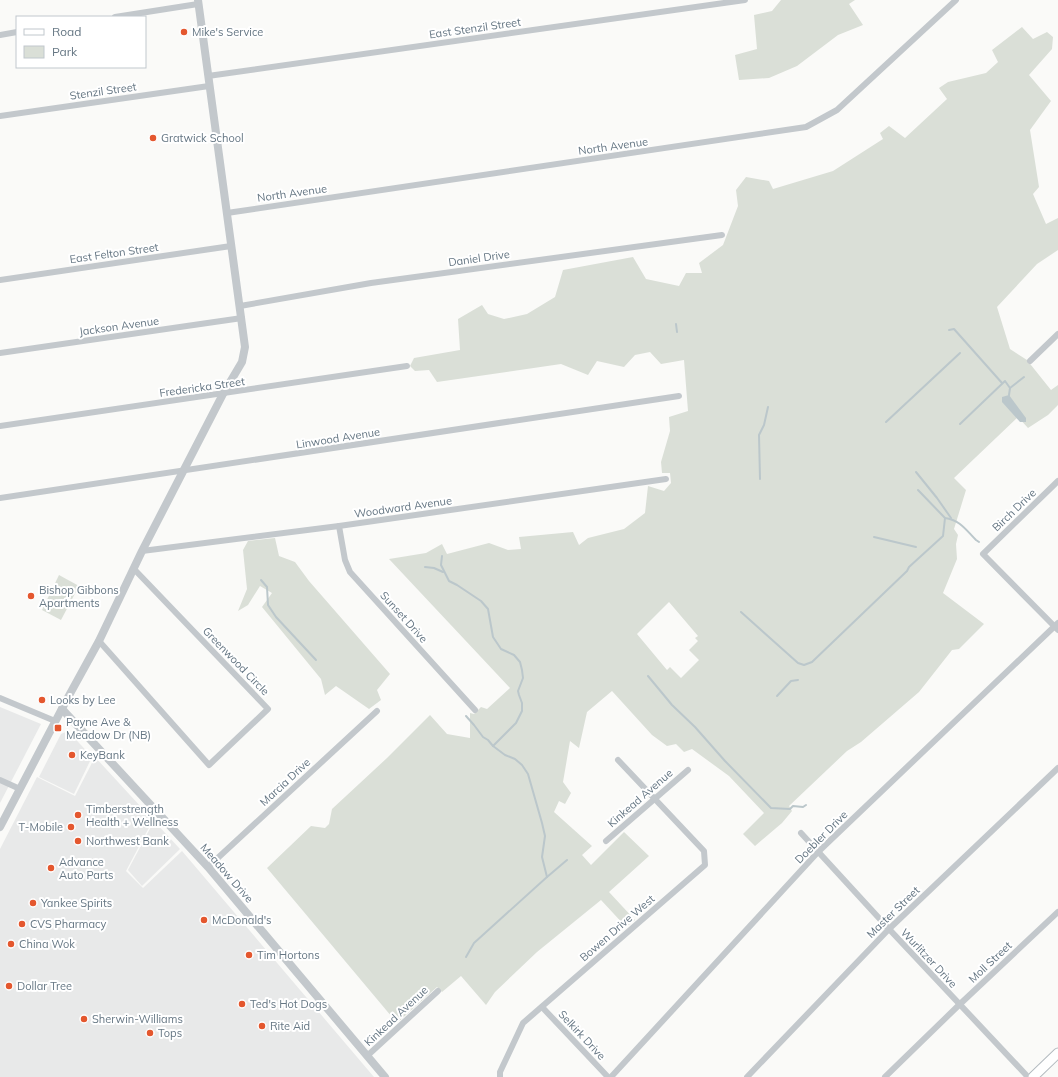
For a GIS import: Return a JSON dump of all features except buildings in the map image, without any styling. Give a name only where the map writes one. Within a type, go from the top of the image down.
[{"type":"main road","points":[[1033,1077],[1058,1053]]},
{"type":"street","name":"East Stenzil Street","points":[[208,76],[745,0]]},
{"type":"street","name":"North Avenue","points":[[227,213],[806,127],[836,110],[956,0]]},
{"type":"street","points":[[0,827],[55,721],[99,641],[142,551],[242,362],[245,347],[198,2],[121,16]]},
{"type":"street","points":[[0,35],[16,32]]},
{"type":"street","name":"Stenzil Street","points":[[0,116],[209,86]]},
{"type":"street","name":"Daniel Drive","points":[[240,306],[371,283],[722,235]]},
{"type":"street","name":"East Felton Street","points":[[0,280],[232,246]]},
{"type":"street","name":"Jackson Avenue","points":[[0,353],[242,318]]},
{"type":"street","points":[[1030,361],[1058,334]]},
{"type":"street","name":"Fredericka Street","points":[[0,426],[406,366]]},
{"type":"street","name":"Linwood Avenue","points":[[0,498],[680,396]]},
{"type":"street","name":"Woodward Avenue","points":[[142,551],[339,526],[666,479]]},
{"type":"street","name":"Birch Drive","points":[[1057,627],[983,554],[1058,481]]},
{"type":"street","name":"Sunset Drive","points":[[339,526],[345,560],[350,572],[475,710]]},
{"type":"street","name":"Greenwood Circle","points":[[99,641],[209,765],[268,709],[134,569]]},
{"type":"street","name":"Doebler Drive","points":[[611,1077],[818,852],[1057,627]]},
{"type":"street","points":[[0,698],[55,721]]},
{"type":"street","name":"Meadow Drive","points":[[62,709],[208,866],[385,1077]]},
{"type":"street","name":"Marcia Drive","points":[[208,866],[377,711]]},
{"type":"street","points":[[618,760],[655,799]]},
{"type":"street","name":"Master Street","points":[[747,1077],[889,929],[1058,768]]},
{"type":"street","name":"Kinkead Avenue","points":[[606,841],[688,770]]},
{"type":"street","points":[[0,780],[20,789]]},
{"type":"street","name":"Bowen Drive West","points":[[500,1077],[500,1072],[523,1023],[705,865],[704,851],[655,799]]},
{"type":"street","name":"Wurlitzer Drive","points":[[801,833],[959,1005],[1028,1077]]},
{"type":"street","name":"Moll Street","points":[[885,1077],[1058,912]]},
{"type":"street","name":"Kinkead Avenue","points":[[367,1056],[438,991]]},
{"type":"street","name":"Selkirk Drive","points":[[542,1007],[608,1077]]},
{"type":"shaded area","points":[[1009,395],[1026,418],[1026,422],[1020,422],[1002,402],[1002,397]]},
{"type":"shaded area","points":[[0,707],[41,724],[0,803]]},
{"type":"shaded area","points":[[68,731],[92,757],[74,794],[39,777],[61,734]]},
{"type":"shaded area","points":[[95,757],[153,820],[126,871],[143,888],[182,851],[374,1077],[0,1077],[0,849],[37,777],[75,796]]},
{"type":"shaded area","points":[[154,821],[180,849],[142,886],[128,870]]},
{"type":"green space","points":[[781,0],[855,0],[849,4],[863,25],[838,35],[797,66],[769,78],[739,80],[735,55],[757,49],[754,15],[772,11]]},
{"type":"green space","points":[[1022,27],[1033,39],[1047,32],[1053,37],[1052,49],[1029,75],[1051,101],[1030,130],[1039,187],[1033,194],[1046,224],[1058,218],[1058,250],[1037,264],[997,307],[1010,349],[1027,360],[1051,390],[1058,385],[1058,405],[1048,415],[1028,428],[1018,417],[954,478],[966,490],[954,529],[958,535],[956,544],[957,559],[943,593],[984,624],[959,649],[952,650],[919,692],[861,742],[847,751],[789,806],[792,811],[782,823],[755,846],[743,834],[764,813],[729,776],[692,749],[684,752],[676,744],[667,746],[652,735],[612,691],[587,712],[579,748],[570,741],[563,782],[571,793],[565,804],[559,801],[554,812],[592,846],[582,855],[591,865],[624,832],[649,856],[609,892],[635,920],[626,927],[601,900],[537,952],[495,992],[486,1005],[461,976],[442,992],[437,987],[397,1023],[267,868],[311,826],[325,828],[329,824],[332,809],[387,758],[430,715],[447,734],[470,738],[470,713],[474,714],[481,707],[487,709],[510,688],[389,559],[426,553],[442,544],[447,554],[489,543],[508,550],[521,549],[519,537],[573,532],[579,545],[588,538],[624,529],[645,513],[648,486],[664,491],[671,483],[670,473],[662,473],[661,462],[670,431],[669,417],[688,411],[684,360],[661,364],[650,352],[635,355],[624,367],[597,361],[588,375],[561,364],[437,382],[429,370],[415,371],[410,366],[414,358],[460,350],[458,319],[482,305],[488,314],[504,319],[527,314],[555,297],[563,270],[633,257],[646,279],[679,286],[686,273],[702,273],[699,263],[723,245],[738,206],[736,190],[746,177],[769,181],[773,189],[833,171],[883,139],[880,133],[889,126],[905,138],[947,99],[939,88],[948,82],[986,73],[998,62],[992,50]],"holes":[[[669,602],[698,636],[695,638],[698,641],[689,650],[699,660],[681,678],[670,667],[667,670],[637,634]]]},
{"type":"green space","points":[[275,538],[279,556],[295,562],[309,581],[390,674],[377,690],[381,700],[369,709],[336,686],[325,695],[321,679],[262,607],[272,593],[260,586],[248,605],[238,611],[247,589],[243,550],[248,541]]},
{"type":"green space","points":[[59,575],[79,586],[61,620],[42,610]]},
{"type":"waterway","points":[[676,324],[677,332]]},
{"type":"waterway","points":[[949,330],[954,329],[1002,383]]},
{"type":"waterway","points":[[886,422],[960,353]]},
{"type":"waterway","points":[[960,424],[1005,381],[1010,388],[1024,377]]},
{"type":"waterway","points":[[1009,395],[1010,388]]},
{"type":"waterway","points":[[760,479],[759,435],[764,425],[768,407]]},
{"type":"waterway","points":[[916,472],[951,518]]},
{"type":"waterway","points":[[918,490],[945,518],[959,523],[979,542]]},
{"type":"waterway","points":[[741,612],[798,663],[804,665],[812,662],[907,571],[909,567],[943,536],[945,518]]},
{"type":"waterway","points":[[874,537],[916,547]]},
{"type":"waterway","points":[[442,556],[441,565],[449,581],[481,601],[488,609],[493,637],[501,649],[514,655],[520,662],[523,678],[518,691],[522,703],[522,711],[516,723],[493,746]]},
{"type":"waterway","points":[[425,567],[434,568],[443,572]]},
{"type":"waterway","points":[[261,580],[267,587],[268,605],[276,617],[316,660]]},
{"type":"waterway","points":[[648,676],[672,705],[695,727],[725,761],[771,808],[790,809],[793,806],[803,807],[806,805]]},
{"type":"waterway","points":[[777,696],[791,681],[798,680]]},
{"type":"waterway","points":[[466,716],[483,737],[505,755],[515,759],[522,765],[528,774],[545,836],[542,857],[547,877]]},
{"type":"waterway","points":[[466,957],[474,943],[567,860]]},
{"type":"place","name":"Mike's Service","points":[[184,32]]},
{"type":"place","name":"Gratwick School","points":[[153,138]]},
{"type":"place","name":"Bishop Gibbons Apartments","points":[[31,596]]},
{"type":"place","name":"Looks by Lee","points":[[42,700]]},
{"type":"place","name":"Payne Ave & Meadow Dr (NB)","points":[[58,728]]},
{"type":"place","name":"KeyBank","points":[[72,755]]},
{"type":"place","name":"Timberstrength Health + Wellness","points":[[78,815]]},
{"type":"place","name":"T-Mobile","points":[[71,827]]},
{"type":"place","name":"Northwest Bank","points":[[78,841]]},
{"type":"place","name":"Advance Auto Parts","points":[[51,868]]},
{"type":"place","name":"Yankee Spirits","points":[[33,903]]},
{"type":"place","name":"McDonald's","points":[[204,920]]},
{"type":"place","name":"CVS Pharmacy","points":[[22,924]]},
{"type":"place","name":"China Wok","points":[[11,944]]},
{"type":"place","name":"Tim Hortons","points":[[249,955]]},
{"type":"place","name":"Dollar Tree","points":[[9,986]]},
{"type":"place","name":"Ted's Hot Dogs","points":[[242,1004]]},
{"type":"place","name":"Sherwin-Williams","points":[[84,1019]]},
{"type":"place","name":"Rite Aid","points":[[262,1026]]},
{"type":"place","name":"Tops","points":[[150,1033]]}]
